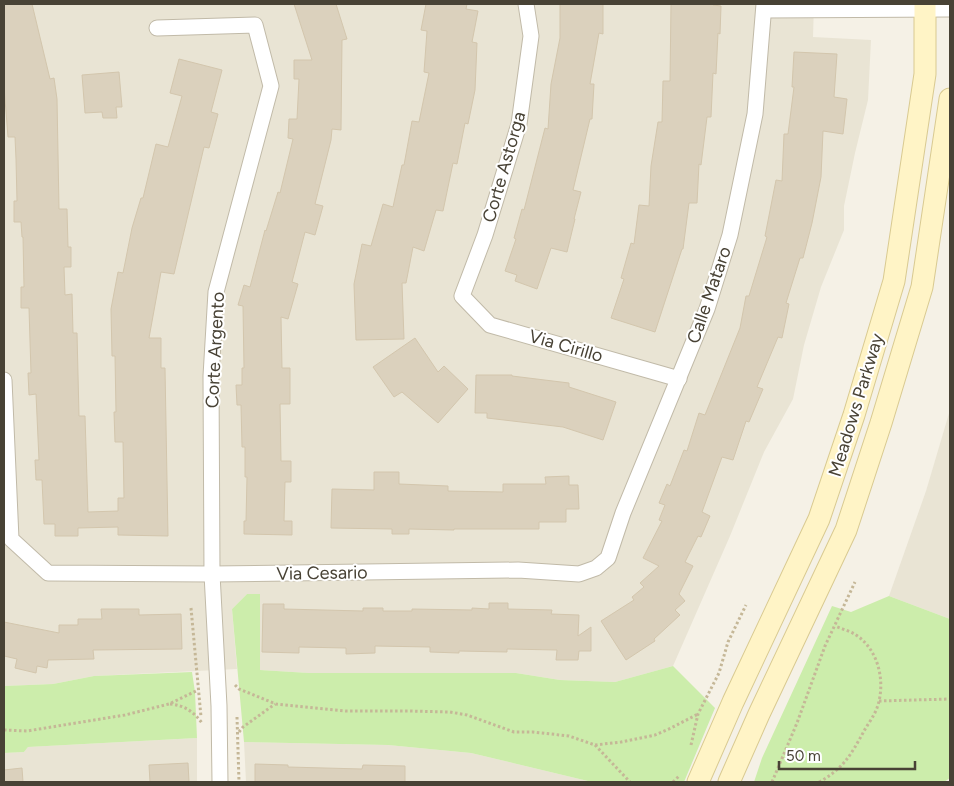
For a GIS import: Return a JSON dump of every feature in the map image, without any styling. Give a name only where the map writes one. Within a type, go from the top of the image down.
[{"type":"main road","name":"Meadows Parkway","points":[[691,776],[733,702],[819,519],[854,415],[894,281],[925,74],[925,6]]},
{"type":"main road","name":"Meadows Parkway","points":[[729,782],[846,530],[881,424],[922,287],[950,99]]},
{"type":"street","name":"Corte Astorga","points":[[462,296],[485,236],[519,124],[531,36],[526,4]]},
{"type":"street","points":[[764,7],[925,6],[950,9]]},
{"type":"street","name":"Calle Mataro","points":[[596,568],[608,558],[707,309],[730,234],[754,114],[764,7]]},
{"type":"street","name":"Corte Argento","points":[[156,28],[255,25],[271,86],[216,292],[211,376],[212,574],[219,706],[220,782]]},
{"type":"street","name":"Via Cirillo","points":[[462,296],[490,325],[679,379]]},
{"type":"street","name":"Via Cesario","points":[[4,380],[11,539],[48,573],[212,574],[518,570],[579,574],[596,568]]},
{"type":"path","points":[[772,782],[798,723],[825,646],[855,582]]},
{"type":"path","points":[[691,747],[698,714],[719,673],[728,642],[746,605]]},
{"type":"path","points":[[170,704],[188,709],[202,723],[191,608]]},
{"type":"path","points":[[819,782],[835,773],[853,752],[879,702],[881,682],[878,665],[869,647],[858,636],[835,626]]},
{"type":"path","points":[[235,685],[239,689],[276,704],[346,711],[450,712],[467,715],[514,732],[569,736],[595,744],[647,737],[672,728],[698,714]]},
{"type":"path","points":[[4,730],[27,731],[125,715],[170,704],[198,690]]},
{"type":"path","points":[[879,702],[950,699]]},
{"type":"path","points":[[239,782],[239,732],[243,727],[276,704]]},
{"type":"path","points":[[595,744],[630,782]]},
{"type":"path","points":[[673,782],[691,776]]},
{"type":"shaded area","points":[[4,4],[814,4],[813,37],[871,40],[868,100],[844,206],[844,230],[821,287],[804,345],[793,399],[764,452],[730,536],[673,666],[615,682],[560,680],[516,673],[309,673],[260,670],[260,594],[247,594],[232,609],[237,669],[94,676],[53,684],[4,686]]},
{"type":"shaded area","points":[[950,410],[950,619],[889,596],[926,491]]},
{"type":"shaded area","points":[[197,738],[197,782],[4,782],[4,753],[24,752],[28,747]]},
{"type":"shaded area","points":[[244,742],[388,745],[471,753],[592,782],[246,782]]},
{"type":"green space","points":[[247,594],[260,594],[260,670],[309,673],[516,673],[560,680],[615,682],[673,666],[715,708],[684,782],[592,782],[471,753],[388,745],[244,742],[232,609]]},
{"type":"green space","points":[[889,596],[950,619],[950,778],[944,782],[754,782],[762,758],[832,606],[851,612]]},
{"type":"green space","points":[[192,672],[197,738],[28,747],[24,752],[4,753],[4,686],[53,684],[94,676]]},
{"type":"building","points":[[4,4],[32,4],[50,79],[54,78],[57,99],[59,209],[67,209],[68,247],[71,247],[71,267],[64,267],[65,295],[72,294],[73,333],[77,333],[79,416],[85,416],[88,512],[118,511],[118,498],[124,498],[123,442],[115,442],[115,356],[112,356],[111,309],[118,272],[123,273],[132,228],[141,198],[143,198],[156,144],[168,147],[182,96],[170,93],[179,59],[222,70],[211,112],[218,114],[209,148],[204,147],[174,274],[161,272],[149,338],[161,338],[161,368],[165,368],[168,536],[118,535],[118,527],[78,528],[78,536],[55,536],[55,524],[44,524],[42,480],[36,480],[35,460],[39,460],[36,394],[29,395],[28,373],[31,373],[29,308],[21,308],[21,287],[24,287],[23,237],[21,222],[14,222],[14,201],[17,201],[15,137],[8,137],[4,87]]},
{"type":"building","points":[[294,4],[336,4],[347,39],[342,40],[341,130],[332,129],[315,204],[323,206],[315,235],[305,232],[292,282],[298,284],[288,319],[281,317],[282,368],[290,368],[290,404],[280,404],[281,461],[291,461],[291,482],[285,482],[284,521],[292,521],[292,535],[244,534],[247,477],[245,477],[245,447],[242,447],[241,405],[237,405],[236,385],[242,385],[242,368],[244,368],[243,306],[238,305],[244,285],[250,287],[265,230],[278,192],[280,193],[293,139],[288,138],[289,119],[297,119],[299,79],[294,79],[294,60],[312,60]]},
{"type":"building","points":[[426,4],[467,4],[466,9],[478,11],[472,42],[477,43],[475,90],[468,124],[465,123],[457,164],[453,163],[443,211],[436,210],[424,251],[413,247],[406,283],[402,283],[404,339],[356,340],[354,284],[362,244],[371,246],[383,204],[393,207],[402,165],[404,165],[412,121],[419,122],[429,73],[424,72],[427,31],[421,30]]},
{"type":"building","points":[[560,4],[603,4],[603,34],[599,33],[590,84],[594,84],[592,119],[590,119],[573,190],[581,192],[567,252],[551,248],[537,289],[515,281],[517,275],[505,271],[516,239],[514,238],[522,209],[524,210],[545,128],[548,129],[551,84],[560,38]]},
{"type":"building","points":[[671,4],[713,4],[721,6],[720,34],[718,33],[716,74],[713,73],[711,117],[707,117],[701,165],[699,164],[697,203],[689,203],[683,249],[655,332],[611,318],[624,279],[621,278],[631,243],[634,244],[639,205],[649,206],[651,166],[658,122],[662,122],[663,81],[670,81]]},
{"type":"building","points":[[794,52],[837,54],[834,97],[847,99],[843,134],[823,131],[821,177],[812,223],[803,258],[800,258],[786,303],[789,304],[782,338],[778,337],[757,387],[763,389],[749,422],[746,421],[733,460],[722,457],[702,512],[710,516],[701,537],[698,536],[685,562],[693,566],[679,594],[685,601],[675,610],[680,615],[654,639],[655,641],[626,660],[601,621],[634,600],[632,597],[644,587],[640,583],[659,566],[643,558],[662,521],[659,520],[665,505],[659,503],[667,484],[670,486],[684,450],[687,451],[699,413],[705,415],[740,328],[746,296],[749,296],[767,237],[765,236],[776,180],[782,181],[784,134],[788,134],[794,87],[792,87]]},
{"type":"building","points":[[119,72],[122,107],[116,107],[117,118],[103,118],[102,112],[85,113],[82,75]]},
{"type":"building","points":[[415,338],[438,372],[444,366],[468,389],[438,423],[402,392],[394,397],[373,367]]},
{"type":"building","points":[[476,375],[512,375],[569,383],[569,387],[616,402],[603,440],[563,427],[487,418],[487,413],[475,413]]},
{"type":"building","points":[[374,472],[399,472],[399,484],[448,486],[448,491],[503,492],[503,484],[546,484],[545,477],[569,476],[569,485],[578,485],[579,509],[566,509],[566,522],[539,522],[539,529],[409,529],[409,534],[392,534],[392,529],[331,528],[332,489],[374,490]]},
{"type":"building","points":[[489,603],[508,603],[508,609],[552,610],[551,614],[579,615],[578,636],[591,627],[591,651],[579,651],[578,660],[556,660],[557,650],[507,649],[507,652],[459,651],[459,653],[430,652],[430,647],[375,646],[375,653],[346,654],[346,648],[299,647],[299,653],[262,652],[263,604],[284,604],[284,609],[363,611],[363,608],[383,608],[383,611],[412,611],[412,609],[489,609]]},
{"type":"building","points":[[101,609],[139,609],[139,615],[181,614],[182,649],[93,650],[94,659],[48,660],[47,668],[37,666],[36,673],[15,668],[17,659],[4,656],[4,622],[59,633],[59,625],[78,625],[78,619],[102,619]]},
{"type":"building","points":[[188,763],[189,782],[150,782],[149,765]]},
{"type":"building","points":[[255,764],[362,769],[363,765],[405,766],[405,782],[255,782]]},
{"type":"building","points":[[22,768],[23,782],[4,782],[4,770]]}]
